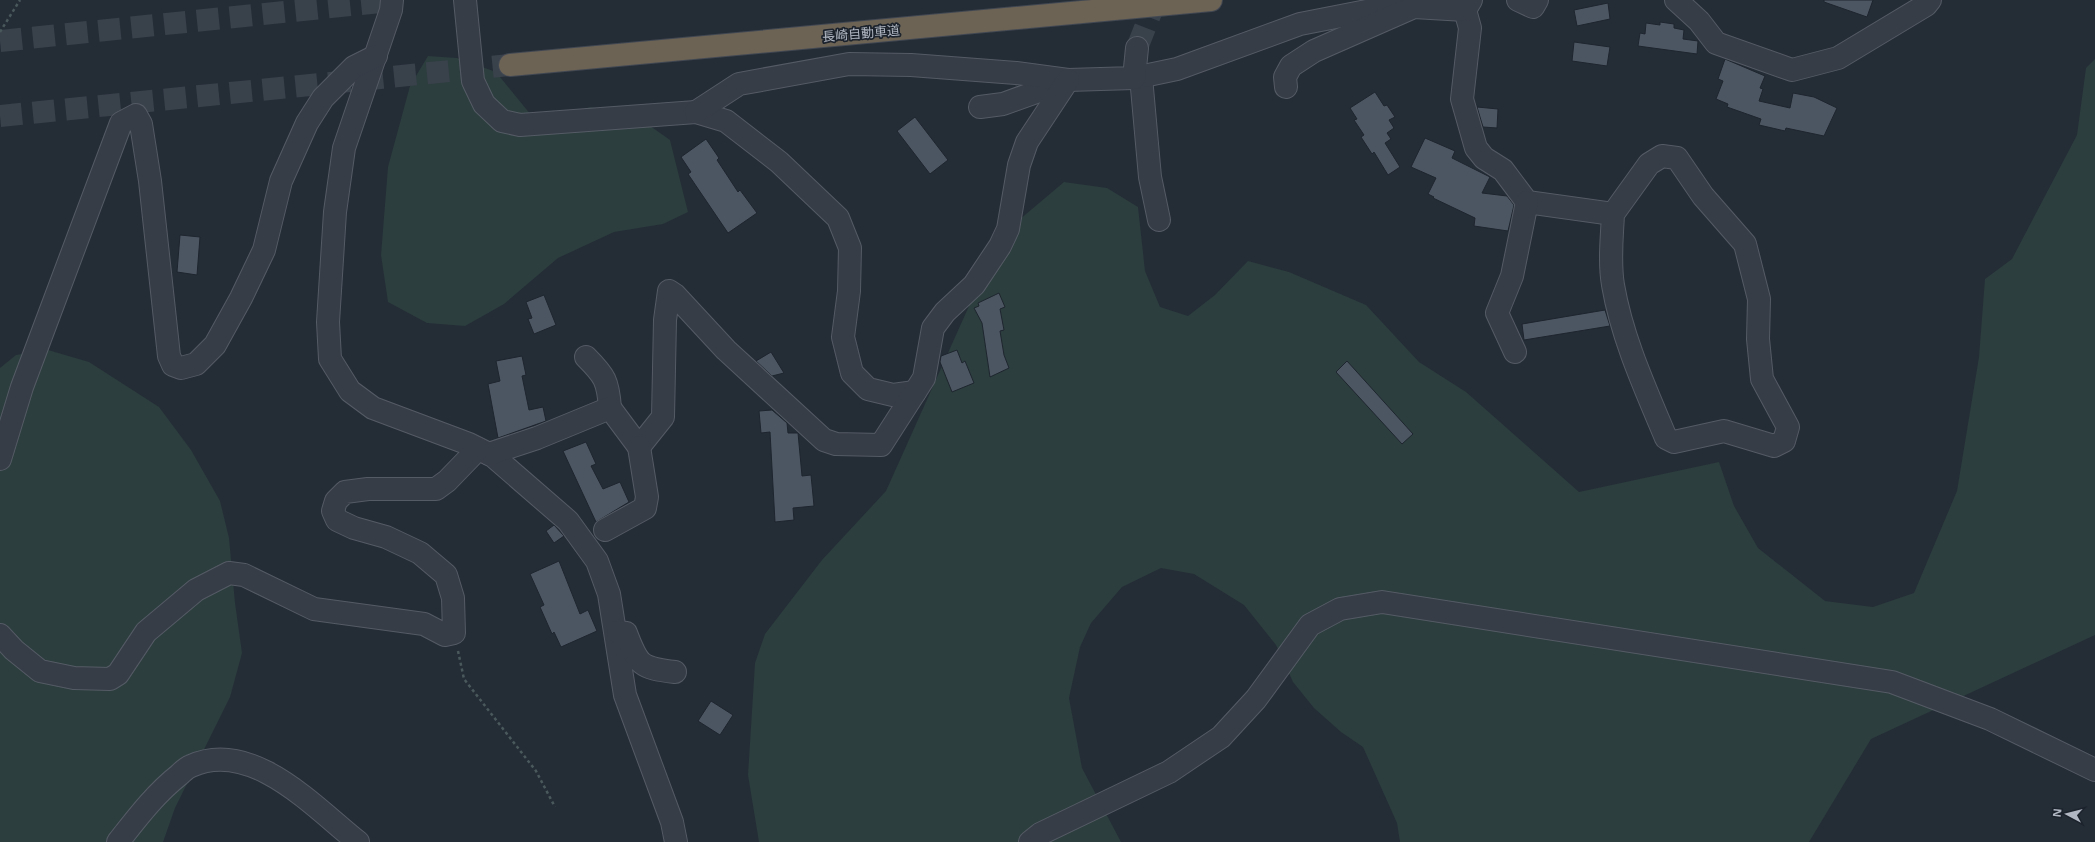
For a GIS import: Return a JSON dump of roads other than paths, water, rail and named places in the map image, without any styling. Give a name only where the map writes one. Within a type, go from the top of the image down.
[{"type":"highway","name":"長崎自動車道","points":[[510,65],[1211,0]]},
{"type":"street","points":[[392,0],[391,10],[344,148],[335,212],[328,314],[330,359],[350,391],[373,408],[484,452],[538,493],[568,521],[597,561],[609,594],[625,695],[672,822],[676,842]]},
{"type":"street","points":[[465,0],[473,81],[484,104],[502,121],[520,125],[696,112],[726,121],[779,162],[838,218],[850,248],[849,291],[843,337],[852,373],[868,389],[893,395],[915,392]]},
{"type":"street","points":[[1518,0],[1533,7],[1537,0]]},
{"type":"street","points":[[1676,0],[1699,21],[1716,43],[1792,70],[1838,58],[1926,5],[1930,0]]},
{"type":"street","points":[[696,112],[739,84],[849,64],[910,65],[1016,73],[1068,80],[1137,77],[1177,70],[1300,24],[1377,9],[1468,5],[1470,28],[1462,99],[1476,148],[1484,158],[1503,170],[1526,202],[1512,276],[1497,313],[1514,352]]},
{"type":"street","points":[[1286,87],[1285,77],[1291,66],[1314,51],[1414,7]]},
{"type":"street","points":[[1137,48],[1137,77],[1150,177],[1159,220]]},
{"type":"street","points":[[0,460],[22,387],[121,124],[136,115],[141,124],[150,181],[169,356],[173,365],[181,368],[196,364],[215,344],[241,298],[264,250],[281,181],[307,123],[322,98],[354,67],[376,56]]},
{"type":"street","points":[[980,107],[1003,104],[1068,80]]},
{"type":"street","points":[[639,447],[662,418],[665,320],[669,291],[675,295],[726,350],[824,440],[836,444],[881,445],[924,378],[934,328],[945,312],[974,285],[1000,246],[1008,230],[1019,165],[1028,142],[1068,80]]},
{"type":"street","points":[[1662,156],[1677,158],[1703,196],[1745,244],[1759,299],[1758,339],[1762,379],[1788,427],[1784,441],[1774,446],[1724,431],[1674,442],[1666,438],[1628,345],[1615,292],[1611,252],[1613,214],[1650,164],[1662,156]]},
{"type":"street","points":[[1526,202],[1613,214]]},
{"type":"street","points":[[586,357],[600,371],[608,386],[610,408],[639,447],[647,497],[644,508],[605,530]]},
{"type":"street","points":[[0,635],[14,650],[40,671],[74,678],[110,679],[118,674],[146,632],[196,590],[229,573],[244,575],[314,609],[424,624],[445,635],[454,633],[453,598],[446,575],[420,553],[386,537],[354,528],[338,520],[333,511],[336,501],[345,492],[368,489],[436,489],[484,452],[537,438],[610,408]]},
{"type":"street","points":[[1030,842],[1040,834],[1169,772],[1221,737],[1256,699],[1310,625],[1340,609],[1382,602],[1892,682],[1990,719],[2095,770]]},
{"type":"street","points":[[615,632],[626,633],[635,656],[643,665],[657,670],[674,672]]},
{"type":"street","points":[[118,842],[160,790],[190,766],[220,759],[249,765],[287,783],[358,842]]},
{"type":"tunnel","points":[[0,41],[400,0]]},
{"type":"tunnel","points":[[1137,48],[1156,0]]},
{"type":"tunnel","points":[[0,116],[510,65]]}]
